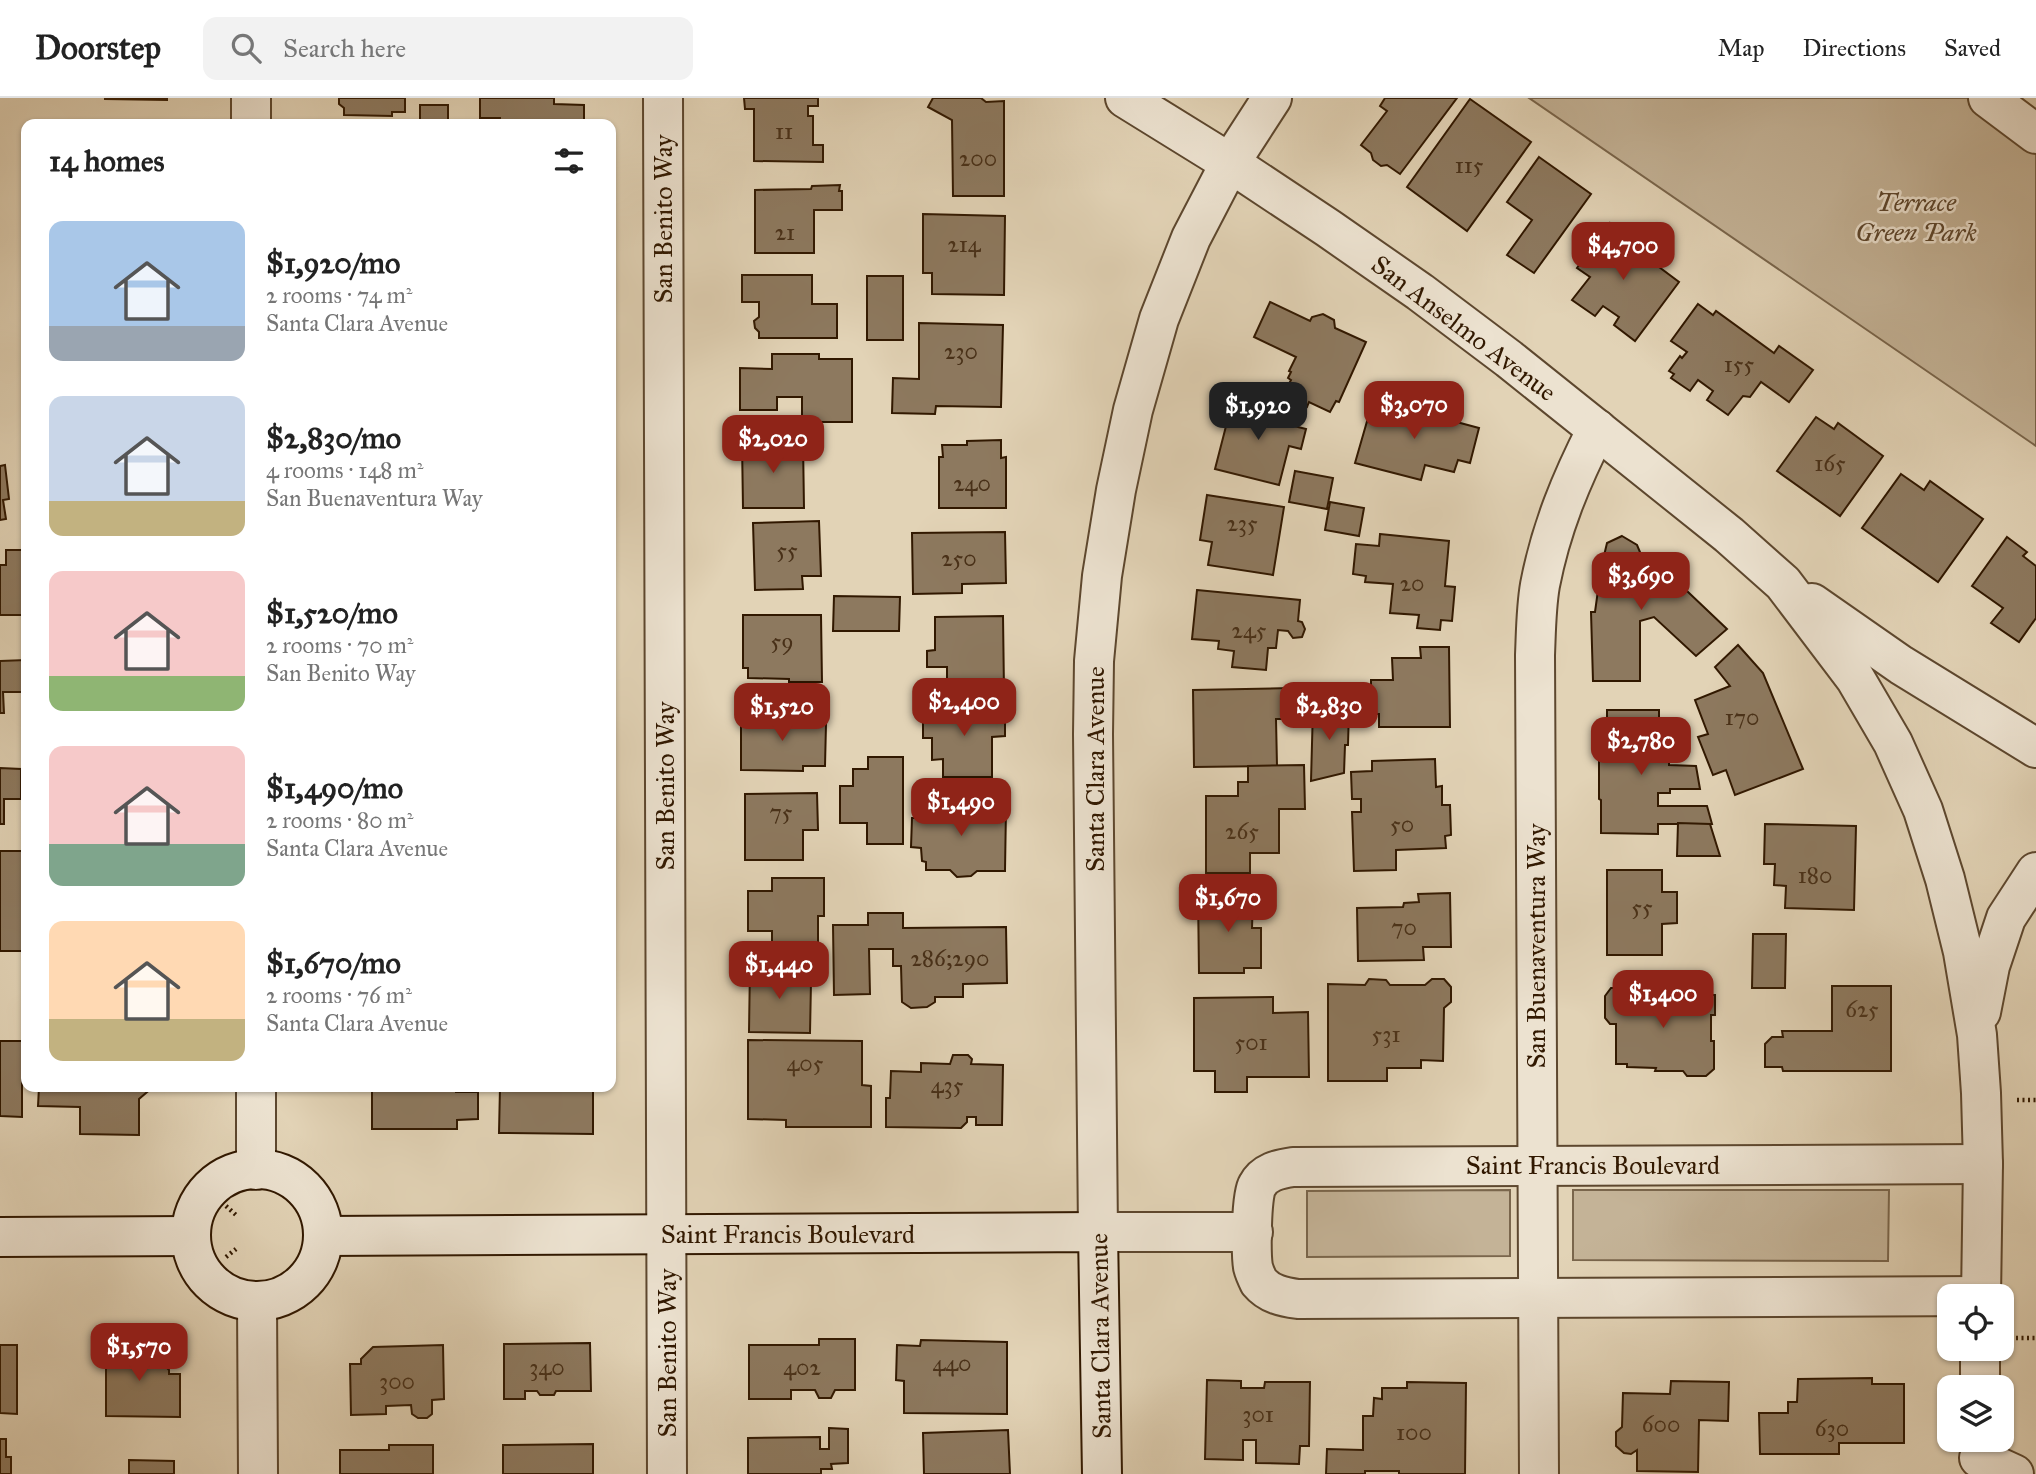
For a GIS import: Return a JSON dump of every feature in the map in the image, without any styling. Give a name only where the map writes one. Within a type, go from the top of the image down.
[{"type":"street","points":[[251,98],[251,119]]},
{"type":"street","name":"San Benito Way","points":[[663,98],[667,1474]]},
{"type":"street","name":"San Anselmo Avenue","points":[[1125,98],[1230,163],[1420,292],[1597,429],[1729,535],[1783,583],[1901,665],[2036,748]]},
{"type":"street","name":"Santa Clara Avenue","points":[[1102,1474],[1093,734],[1094,661],[1102,576],[1133,410],[1159,319],[1191,238],[1230,163],[1272,98]]},
{"type":"street","points":[[1988,98],[2036,134]]},
{"type":"street","name":"San Buenaventura Way","points":[[1539,1474],[1535,655],[1540,588],[1553,528],[1574,475],[1597,429]]},
{"type":"street","name":"San Anselmo Avenue","points":[[1783,583],[1855,678],[1892,743],[1923,810],[1945,879],[1964,952],[1977,1035],[1982,1093],[1981,1284]]},
{"type":"street","name":"San Anselmo Avenue","points":[[1977,1035],[1990,966],[2006,918],[2036,872]]},
{"type":"street","points":[[256,1092],[256,1170]]},
{"type":"street","name":"Saint Francis Boulevard","points":[[1937,1296],[1282,1297],[1268,1290],[1258,1280],[1253,1267],[1252,1197],[1257,1185],[1266,1175],[1278,1169],[1307,1166],[1983,1164]]},
{"type":"street","points":[[270,1170],[282,1174],[304,1189],[318,1210],[323,1236],[318,1261],[304,1282],[282,1297],[257,1302],[232,1296],[211,1282],[196,1261],[191,1236],[196,1211],[210,1189],[231,1175],[243,1171],[270,1170]]},
{"type":"street","name":"Saint Francis Boulevard","points":[[323,1236],[1253,1232]]},
{"type":"street","points":[[0,1237],[191,1236]]},
{"type":"street","points":[[257,1302],[258,1474]]},
{"type":"street","points":[[1978,1458],[2014,1474]]},
{"type":"path","points":[[226,1206],[236,1215]]},
{"type":"path","points":[[226,1257],[236,1249]]},
{"type":"green space","name":"Terrace Green Park","points":[[1529,98],[1968,98],[2036,148],[2036,446]]},
{"type":"green space","points":[[1510,1190],[1510,1256],[1307,1257],[1307,1191]]},
{"type":"green space","points":[[1573,1190],[1889,1190],[1888,1261],[1573,1260]]},
{"type":"building","points":[[167,98],[167,100],[105,99]]},
{"type":"building","points":[[339,98],[405,98],[405,112],[392,112],[392,116],[344,115]]},
{"type":"building","points":[[480,98],[554,98],[554,104],[584,105],[584,119],[480,118]]},
{"type":"building","points":[[744,98],[818,98],[818,106],[808,106],[808,116],[813,116],[813,145],[823,145],[823,162],[754,161],[754,109],[745,109]]},
{"type":"building","points":[[933,98],[1004,101],[1004,196],[953,196],[952,120],[928,107]]},
{"type":"building","points":[[1385,98],[1457,98],[1400,174],[1387,165],[1381,166],[1361,145],[1387,111],[1380,106]]},
{"type":"building","points":[[1470,99],[1531,142],[1467,231],[1407,187]]},
{"type":"building","points":[[420,105],[448,105],[448,119],[420,119]]},
{"type":"building","points":[[1539,157],[1591,194],[1534,273],[1507,255],[1532,220],[1507,202]]},
{"type":"building","points":[[840,185],[842,210],[814,210],[814,253],[755,253],[755,190],[811,189],[812,186]]},
{"type":"building","points":[[923,214],[1005,216],[1004,295],[932,294],[932,273],[923,273]]},
{"type":"building","points":[[1610,223],[1647,249],[1643,255],[1679,282],[1635,341],[1614,325],[1619,317],[1603,306],[1595,316],[1572,300],[1590,277],[1577,268]]},
{"type":"building","points":[[742,275],[812,275],[812,304],[837,304],[837,338],[759,338],[754,321],[759,317],[759,302],[742,302]]},
{"type":"building","points":[[867,276],[903,276],[903,340],[867,340]]},
{"type":"building","points":[[1270,302],[1310,321],[1312,317],[1323,314],[1334,320],[1335,328],[1366,342],[1339,402],[1336,401],[1330,412],[1309,402],[1307,407],[1291,400],[1294,393],[1286,389],[1291,380],[1288,378],[1291,372],[1289,371],[1296,357],[1254,337]]},
{"type":"building","points":[[1698,304],[1713,315],[1716,311],[1774,353],[1779,346],[1813,370],[1789,402],[1761,382],[1750,397],[1743,396],[1728,415],[1707,400],[1713,391],[1698,380],[1690,391],[1671,378],[1674,374],[1669,371],[1680,356],[1682,358],[1687,352],[1671,341]]},
{"type":"building","points":[[919,323],[1003,325],[1001,407],[936,406],[935,414],[892,413],[893,378],[919,379]]},
{"type":"building","points":[[772,354],[819,354],[819,359],[852,359],[852,422],[802,422],[802,397],[777,397],[777,410],[740,410],[740,368],[772,369]]},
{"type":"building","points":[[1233,399],[1296,418],[1294,426],[1306,429],[1301,449],[1289,446],[1279,485],[1215,469]]},
{"type":"building","points":[[1372,404],[1403,412],[1406,404],[1439,413],[1438,417],[1479,428],[1470,463],[1458,460],[1454,472],[1425,465],[1421,480],[1355,463]]},
{"type":"building","points":[[1816,417],[1834,429],[1838,423],[1883,456],[1840,516],[1777,471]]},
{"type":"building","points":[[1001,440],[1001,458],[1006,457],[1006,508],[939,508],[939,457],[943,457],[942,445],[967,445],[967,441]]},
{"type":"building","points":[[742,442],[803,442],[804,508],[743,508]]},
{"type":"building","points":[[5,465],[9,499],[3,500],[6,519],[0,520],[0,466]]},
{"type":"building","points":[[1295,471],[1333,478],[1327,509],[1289,502]]},
{"type":"building","points":[[1901,474],[1924,490],[1930,481],[1983,519],[1938,582],[1862,528]]},
{"type":"building","points":[[1207,495],[1284,507],[1273,575],[1208,565],[1212,542],[1200,540]]},
{"type":"building","points":[[1330,502],[1364,508],[1359,536],[1325,530]]},
{"type":"building","points":[[819,521],[821,576],[802,576],[803,589],[755,590],[753,523]]},
{"type":"building","points":[[1005,532],[1006,583],[962,584],[962,593],[913,594],[912,533]]},
{"type":"building","points":[[1380,534],[1449,541],[1445,586],[1455,587],[1452,621],[1441,620],[1440,630],[1417,628],[1419,615],[1390,613],[1393,584],[1365,582],[1366,576],[1353,574],[1356,544],[1379,546]]},
{"type":"building","points":[[1622,536],[1637,545],[1642,557],[1648,554],[1727,629],[1696,656],[1654,617],[1640,621],[1640,681],[1593,681],[1591,612],[1595,612],[1600,576],[1607,572],[1603,560],[1607,543]]},
{"type":"building","points":[[2007,537],[2027,552],[2023,556],[2036,566],[2036,618],[2019,642],[1991,623],[2003,608],[1972,586]]},
{"type":"building","points":[[6,550],[21,550],[21,615],[0,615],[0,565],[6,565]]},
{"type":"building","points":[[1197,590],[1300,600],[1298,621],[1302,622],[1305,629],[1302,637],[1293,638],[1288,631],[1278,630],[1276,648],[1268,648],[1266,670],[1232,667],[1234,651],[1218,649],[1219,641],[1192,639]]},
{"type":"building","points":[[834,596],[900,597],[899,631],[833,631]]},
{"type":"building","points":[[743,615],[821,615],[822,682],[748,678],[748,668],[743,668]]},
{"type":"building","points":[[1003,616],[1004,691],[969,692],[968,679],[947,680],[947,667],[927,667],[927,651],[935,650],[935,617]]},
{"type":"building","points":[[1738,645],[1763,673],[1803,769],[1735,795],[1726,770],[1713,775],[1698,737],[1708,734],[1695,700],[1730,686],[1715,667]]},
{"type":"building","points":[[1420,647],[1449,647],[1450,727],[1379,727],[1379,714],[1371,714],[1371,680],[1393,680],[1392,658],[1421,658]]},
{"type":"building","points":[[21,660],[21,692],[3,692],[4,713],[0,713],[0,661]]},
{"type":"building","points":[[1291,688],[1292,719],[1276,719],[1277,766],[1194,767],[1193,690]]},
{"type":"building","points":[[932,706],[1005,706],[1005,736],[992,737],[992,777],[943,777],[943,759],[932,760],[932,738],[923,738],[923,713],[932,713]]},
{"type":"building","points":[[782,707],[803,707],[802,724],[826,724],[825,766],[803,766],[803,771],[741,770],[741,719],[782,720]]},
{"type":"building","points":[[1313,707],[1349,709],[1344,773],[1311,781]]},
{"type":"building","points":[[1607,710],[1659,710],[1659,741],[1669,741],[1669,765],[1696,766],[1700,789],[1670,789],[1670,793],[1658,793],[1658,806],[1707,806],[1712,824],[1658,824],[1658,834],[1601,833],[1599,744],[1607,744]]},
{"type":"building","points":[[868,757],[903,757],[903,844],[867,844],[867,823],[840,823],[840,786],[853,786],[853,769],[868,769]]},
{"type":"building","points":[[1435,759],[1436,787],[1442,786],[1442,805],[1450,805],[1451,835],[1445,836],[1446,848],[1396,850],[1396,870],[1354,871],[1352,812],[1361,812],[1361,799],[1352,799],[1351,772],[1372,771],[1372,761]]},
{"type":"building","points":[[1304,765],[1305,809],[1279,809],[1279,853],[1250,853],[1250,873],[1206,873],[1206,796],[1238,796],[1238,782],[1248,782],[1248,766]]},
{"type":"building","points":[[0,768],[21,769],[21,799],[4,799],[4,824],[0,824]]},
{"type":"building","points":[[817,793],[818,830],[803,830],[803,860],[745,860],[745,794]]},
{"type":"building","points":[[922,802],[957,802],[957,808],[1006,808],[1005,871],[977,871],[971,876],[957,877],[950,870],[926,870],[921,848],[911,847],[912,818],[922,818]]},
{"type":"building","points":[[1678,823],[1710,824],[1720,856],[1677,856]]},
{"type":"building","points":[[1765,824],[1856,826],[1854,910],[1785,908],[1786,886],[1774,885],[1775,864],[1764,864]]},
{"type":"building","points":[[0,851],[21,851],[21,951],[0,951]]},
{"type":"building","points":[[1607,870],[1662,870],[1662,892],[1677,892],[1677,923],[1662,924],[1662,955],[1607,955]]},
{"type":"building","points":[[772,878],[824,878],[824,916],[818,916],[818,944],[772,944],[772,931],[748,931],[748,891],[772,891]]},
{"type":"building","points":[[1450,893],[1451,947],[1423,947],[1424,960],[1358,961],[1357,908],[1403,907],[1404,903],[1419,902],[1418,894]]},
{"type":"building","points":[[1198,894],[1253,895],[1252,928],[1261,928],[1261,968],[1244,968],[1244,973],[1199,973]]},
{"type":"building","points":[[868,913],[903,913],[903,928],[1006,927],[1007,983],[963,984],[963,997],[935,997],[935,1002],[927,1007],[911,1008],[902,1002],[901,966],[893,966],[893,949],[869,949],[870,994],[834,995],[833,925],[868,925]]},
{"type":"building","points":[[1753,934],[1786,934],[1785,988],[1752,988]]},
{"type":"building","points":[[750,966],[797,966],[797,982],[811,982],[810,1033],[749,1032]]},
{"type":"building","points":[[1369,979],[1386,980],[1390,985],[1425,985],[1432,979],[1444,979],[1451,987],[1451,1002],[1444,1008],[1443,1061],[1421,1060],[1421,1068],[1387,1068],[1387,1081],[1328,1081],[1328,984],[1365,985]]},
{"type":"building","points":[[1832,986],[1891,986],[1891,1071],[1783,1071],[1782,1067],[1765,1067],[1765,1044],[1772,1037],[1783,1037],[1782,1031],[1832,1031]]},
{"type":"building","points":[[1611,988],[1646,988],[1646,994],[1715,995],[1715,1015],[1711,1015],[1714,1069],[1706,1076],[1687,1076],[1683,1071],[1655,1071],[1656,1068],[1616,1064],[1616,1024],[1610,1024],[1605,1018],[1605,996]]},
{"type":"building","points":[[1273,997],[1273,1013],[1308,1012],[1309,1077],[1247,1077],[1247,1092],[1215,1092],[1215,1071],[1194,1071],[1194,998]]},
{"type":"building","points":[[748,1040],[862,1041],[862,1085],[871,1086],[871,1127],[786,1127],[786,1120],[748,1119]]},
{"type":"building","points":[[0,1041],[21,1041],[22,1117],[0,1116]]},
{"type":"building","points":[[953,1055],[968,1055],[972,1059],[971,1064],[1003,1065],[1002,1125],[976,1125],[976,1117],[967,1117],[967,1122],[961,1128],[886,1127],[886,1098],[890,1098],[891,1071],[921,1072],[921,1063],[950,1064]]},
{"type":"building","points":[[39,1092],[147,1092],[139,1099],[139,1135],[80,1134],[80,1107],[38,1106]]},
{"type":"building","points":[[372,1092],[478,1092],[478,1119],[457,1120],[457,1129],[372,1129]]},
{"type":"building","points":[[500,1092],[593,1092],[593,1134],[499,1133]]},
{"type":"building","points":[[819,1339],[855,1339],[855,1390],[835,1390],[831,1398],[819,1398],[815,1390],[791,1390],[791,1399],[749,1399],[749,1345],[819,1345]]},
{"type":"building","points":[[921,1340],[1007,1342],[1007,1414],[904,1413],[904,1381],[896,1380],[897,1345],[920,1346]]},
{"type":"building","points":[[106,1342],[148,1343],[148,1355],[154,1355],[169,1370],[169,1374],[180,1374],[180,1417],[106,1416]]},
{"type":"building","points":[[590,1343],[591,1391],[556,1391],[554,1395],[540,1395],[537,1391],[525,1391],[525,1399],[504,1399],[504,1344]]},
{"type":"building","points":[[0,1345],[17,1345],[17,1414],[0,1413]]},
{"type":"building","points":[[443,1345],[444,1399],[432,1400],[432,1414],[427,1418],[418,1418],[412,1414],[411,1405],[386,1406],[386,1414],[351,1415],[350,1364],[361,1364],[361,1359],[373,1347]]},
{"type":"building","points":[[1872,1378],[1872,1384],[1904,1384],[1904,1443],[1839,1443],[1839,1454],[1760,1454],[1759,1413],[1788,1413],[1788,1402],[1797,1402],[1798,1379]]},
{"type":"building","points":[[1207,1380],[1241,1381],[1241,1388],[1264,1388],[1265,1382],[1310,1382],[1309,1446],[1300,1446],[1299,1464],[1256,1463],[1256,1440],[1243,1440],[1243,1460],[1205,1459]]},
{"type":"building","points":[[1671,1381],[1729,1382],[1728,1421],[1699,1420],[1698,1472],[1637,1471],[1637,1450],[1631,1454],[1624,1453],[1616,1446],[1616,1432],[1622,1427],[1623,1393],[1670,1394]]},
{"type":"building","points":[[1407,1382],[1466,1383],[1465,1474],[1365,1471],[1365,1474],[1326,1474],[1327,1449],[1363,1450],[1363,1416],[1373,1416],[1374,1398],[1382,1399],[1382,1388],[1407,1388]]},
{"type":"building","points":[[829,1428],[848,1429],[848,1463],[831,1464],[832,1469],[821,1469],[821,1474],[748,1474],[748,1438],[820,1437],[820,1449],[829,1449]]},
{"type":"building","points":[[1008,1430],[1010,1474],[924,1474],[923,1433]]},
{"type":"building","points":[[0,1439],[6,1439],[6,1457],[11,1457],[11,1474],[0,1474]]},
{"type":"building","points":[[593,1444],[593,1474],[503,1474],[503,1445]]},
{"type":"building","points":[[389,1445],[433,1445],[433,1474],[340,1474],[340,1450],[389,1450]]},
{"type":"building","points":[[129,1460],[174,1461],[174,1474],[129,1474]]}]
